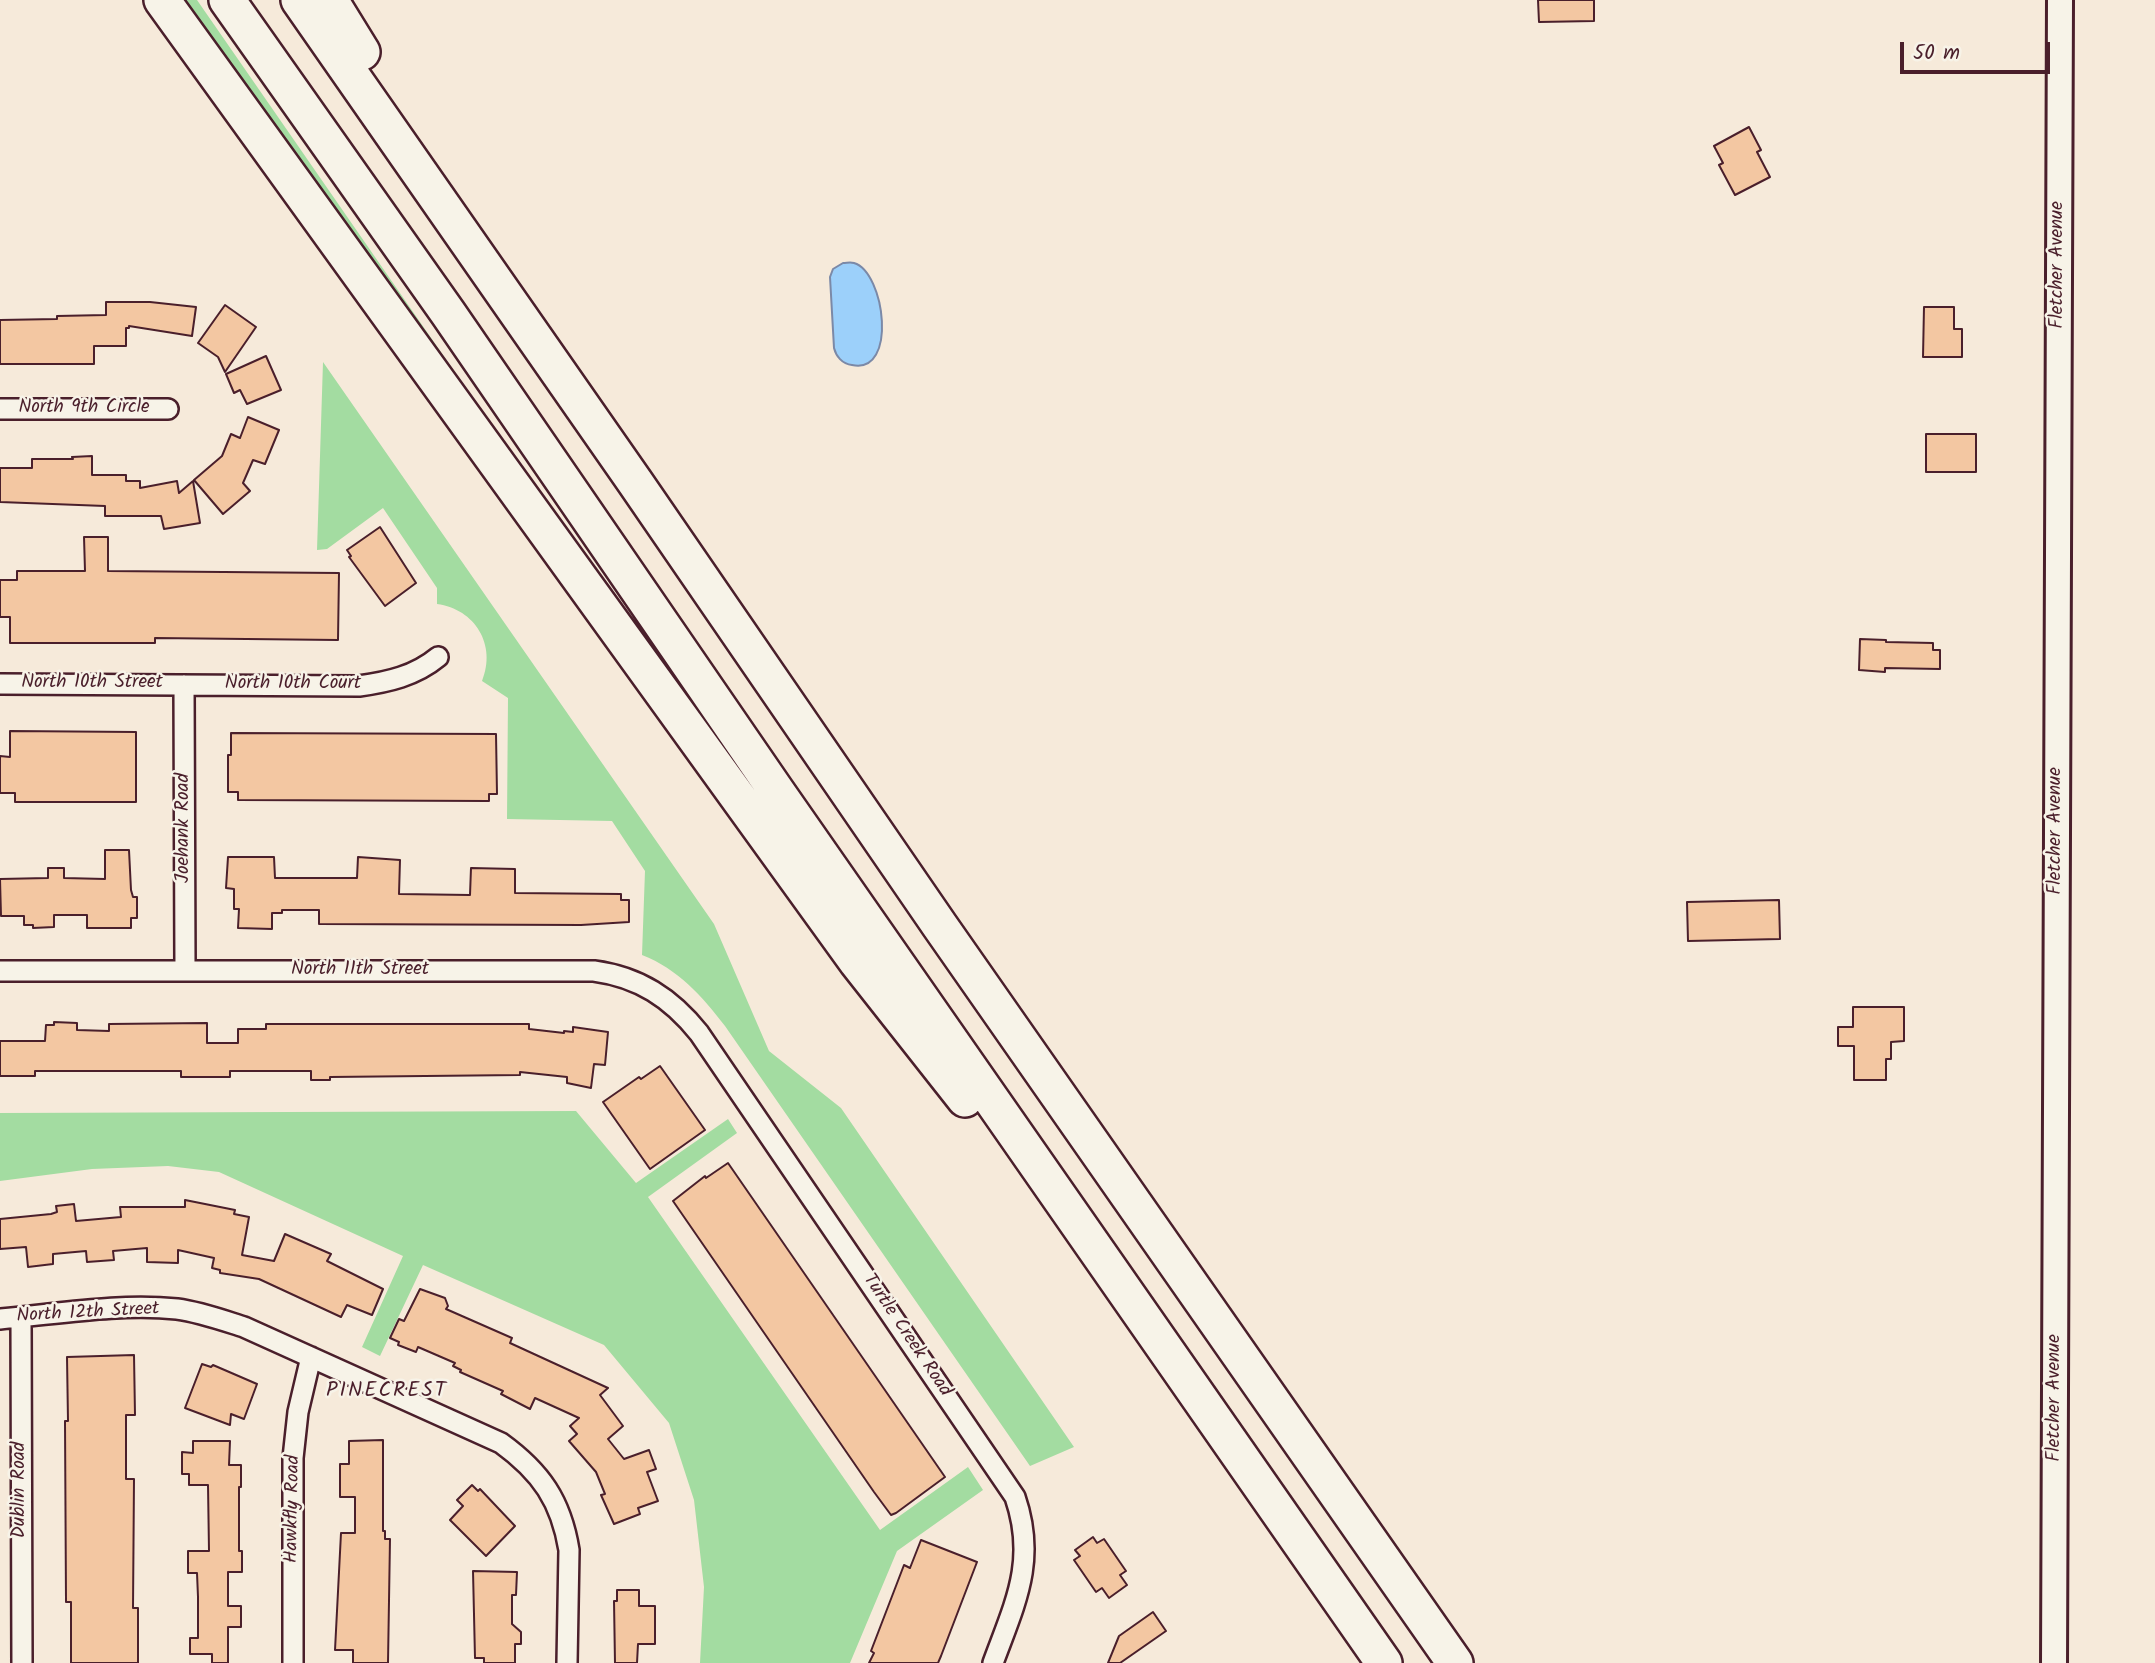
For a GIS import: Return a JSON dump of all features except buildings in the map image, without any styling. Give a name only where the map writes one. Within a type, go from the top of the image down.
[{"type":"highway","points":[[162,0],[857,962],[1185,1376]]},
{"type":"highway","points":[[228,0],[1384,1663]]},
{"type":"highway","points":[[299,0],[1455,1663]]},
{"type":"highway","points":[[330,0],[550,360]]},
{"type":"street","name":"Fletcher Avenue","points":[[2054,1663],[2060,0]]},
{"type":"street","name":"North 9th Circle","points":[[0,409],[168,409]]},
{"type":"street","name":"North 10th Court","points":[[184,685],[359,686],[383,683],[408,675],[426,667],[438,657]]},
{"type":"street","name":"North 10th Street","points":[[0,684],[184,685]]},
{"type":"street","name":"Joehank Road","points":[[184,685],[185,971]]},
{"type":"street","name":"North 11th Street","points":[[0,971],[594,971],[627,977],[654,990],[675,1006],[699,1033]]},
{"type":"street","name":"Turtle Creek Road","points":[[699,1033],[1015,1497],[1025,1536],[1024,1572],[993,1663]]},
{"type":"street","name":"North 12th Street","points":[[0,1319],[136,1307],[178,1310],[214,1317],[244,1327],[501,1443],[523,1459],[549,1490],[559,1511],[569,1550],[567,1663]]},
{"type":"street","name":"Dublin Road","points":[[21,1317],[22,1663]]},
{"type":"street","name":"Hawkfly Road","points":[[293,1663],[293,1458],[298,1412],[312,1357]]},
{"type":"green space","points":[[180,0],[197,0],[544,501]]},
{"type":"green space","points":[[323,362],[714,924],[769,1051],[841,1108],[1074,1447],[1030,1466],[725,1026],[688,984],[667,968],[642,955],[645,871],[612,821],[507,819],[508,698],[482,681],[487,654],[479,631],[462,613],[437,604],[437,588],[383,508],[327,549],[317,550]]},
{"type":"green space","points":[[576,1111],[636,1183],[728,1119],[737,1133],[648,1197],[880,1530],[968,1467],[983,1490],[897,1551],[850,1663],[700,1663],[704,1587],[694,1500],[669,1423],[604,1345],[423,1265],[380,1356],[362,1347],[403,1256],[219,1172],[168,1166],[92,1169],[0,1181],[0,1113]]},
{"type":"water","points":[[843,263],[854,263],[865,270],[879,302],[881,339],[876,355],[867,364],[845,363],[834,348],[830,277],[833,269]]},
{"type":"district","name":"PINECREST","points":[[387,1392]]}]
